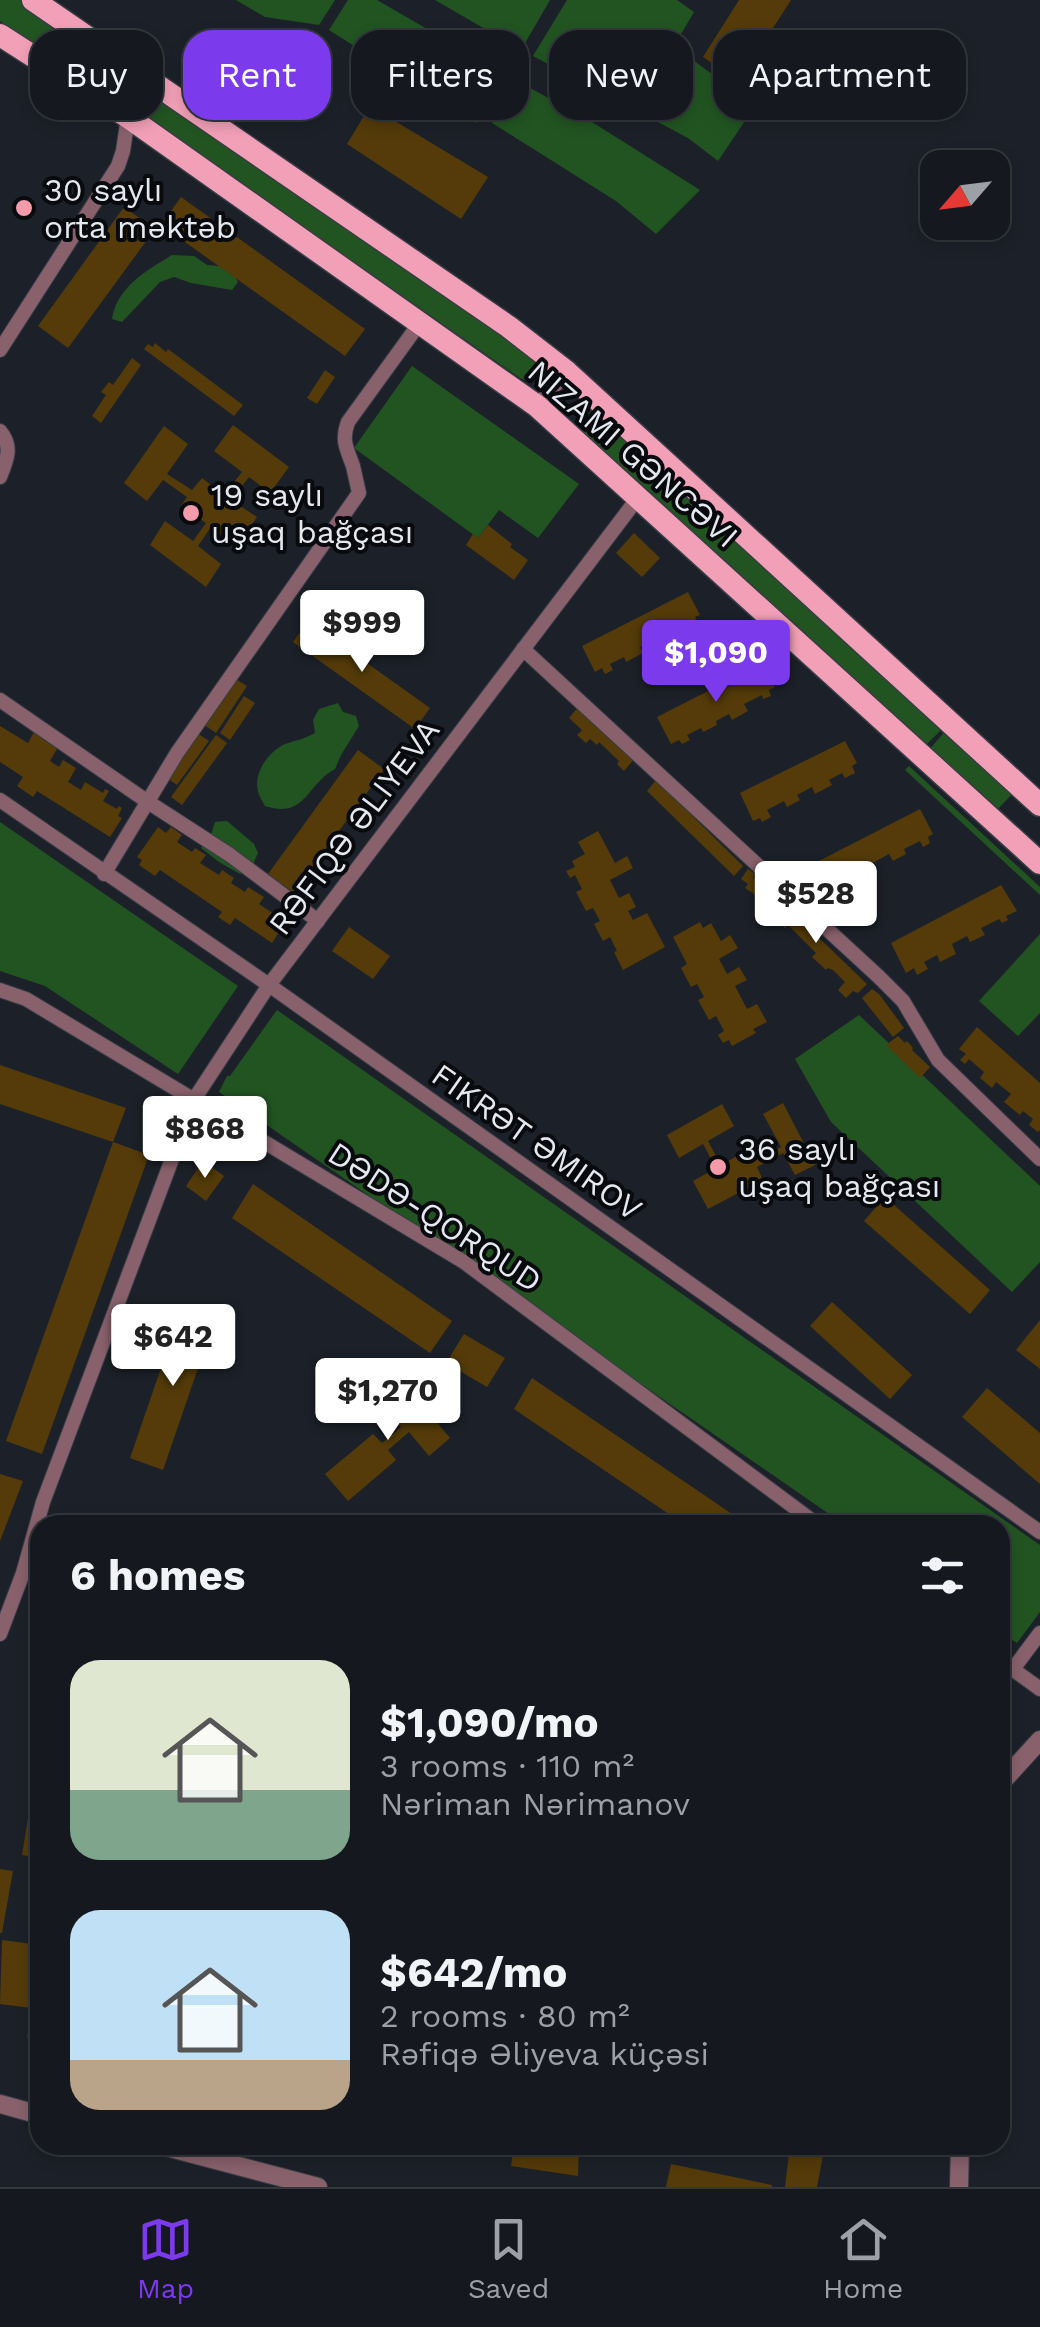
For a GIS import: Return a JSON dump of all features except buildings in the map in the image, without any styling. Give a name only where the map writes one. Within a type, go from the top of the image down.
[{"type":"main road","name":"NIZAMI GƏNCƏVI","points":[[33,0],[77,30]]},
{"type":"main road","name":"NIZAMI GƏNCƏVI","points":[[0,35],[30,54]]},
{"type":"main road","name":"NIZAMI GƏNCƏVI","points":[[163,89],[509,327],[567,372],[1040,805]]},
{"type":"main road","name":"NIZAMI GƏNCƏVI","points":[[132,120],[537,406],[1040,863]]},
{"type":"street","points":[[0,350],[118,166],[128,120]]},
{"type":"street","points":[[104,874],[177,753],[359,493],[344,446],[344,433],[419,324]]},
{"type":"street","points":[[537,406],[567,372]]},
{"type":"street","points":[[0,431],[7,438],[9,450],[0,477]]},
{"type":"street","name":"RƏFIQƏ ƏLIYEVA","points":[[39,1515],[195,1098],[269,985],[637,498]]},
{"type":"street","points":[[524,649],[879,977],[903,1001],[938,1060],[1040,1160]]},
{"type":"street","points":[[0,700],[230,854],[318,921]]},
{"type":"street","name":"FIKRƏT ƏMIROV","points":[[0,800],[269,985],[1040,1532]]},
{"type":"street","name":"DƏDƏ-QORQUD","points":[[0,990],[26,999],[195,1098],[464,1262],[805,1515]]},
{"type":"street","name":"RƏFIQƏ ƏLIYEVA","points":[[0,1634],[30,1548]]},
{"type":"street","points":[[1010,1661],[1040,1632]]},
{"type":"street","points":[[1010,1668],[1040,1688]]},
{"type":"street","points":[[1010,1773],[1040,1740]]},
{"type":"street","points":[[0,2104],[30,2112]]},
{"type":"street","points":[[197,2155],[318,2187]]},
{"type":"street","points":[[959,2187],[960,2155]]},
{"type":"green space","points":[[0,0],[26,0],[66,30],[30,30],[30,41],[0,21]]},
{"type":"green space","points":[[236,0],[335,0],[319,25],[265,17]]},
{"type":"green space","points":[[348,0],[377,0],[429,30],[351,30],[351,44],[329,30]]},
{"type":"green space","points":[[435,0],[550,0],[529,36],[529,30],[487,30]]},
{"type":"green space","points":[[567,0],[677,0],[694,12],[683,30],[549,30],[549,64],[533,56]]},
{"type":"green space","points":[[693,60],[713,75],[713,120],[746,120],[718,161],[688,138],[654,120],[693,120]]},
{"type":"green space","points":[[529,87],[549,98],[549,120],[588,120],[700,190],[656,234],[616,201],[492,123],[529,120]]},
{"type":"green space","points":[[163,99],[183,113],[183,120],[193,120],[537,358],[542,372],[533,381],[520,378],[151,120],[163,120]]},
{"type":"green space","points":[[172,255],[194,256],[207,265],[229,267],[238,282],[232,290],[174,277],[160,282],[122,322],[112,319],[126,289]]},
{"type":"green space","points":[[412,366],[579,484],[538,538],[499,510],[478,538],[354,448]]},
{"type":"green space","points":[[594,412],[945,726],[925,746],[585,437],[581,419],[585,413]]},
{"type":"green space","points":[[338,703],[343,712],[356,716],[359,726],[335,769],[298,804],[279,809],[265,806],[257,784],[268,757],[279,747],[315,733],[313,720],[319,709]]},
{"type":"green space","points":[[946,730],[1014,792],[997,810],[929,750]]},
{"type":"green space","points":[[909,766],[1040,887],[1040,895],[905,770]]},
{"type":"green space","points":[[227,821],[254,844],[258,853],[250,871],[240,874],[201,848],[210,838],[215,822]]},
{"type":"green space","points":[[0,822],[238,986],[178,1074],[45,986],[0,971]]},
{"type":"green space","points":[[1040,934],[1040,1013],[1018,1036],[979,1001]]},
{"type":"green space","points":[[277,1010],[997,1515],[831,1515],[219,1092]]},
{"type":"green space","points":[[859,1015],[1040,1186],[1040,1262],[1012,1292],[831,1122],[795,1059]]},
{"type":"green space","points":[[1010,1524],[1040,1545],[1040,1612],[1017,1643],[1010,1638]]},
{"type":"place","name":"30 saylı orta məktəb","points":[[24,208]]},
{"type":"place","name":"19 saylı uşaq bağçası","points":[[191,513]]},
{"type":"place","name":"36 saylı uşaq bağçası","points":[[718,1167]]}]
